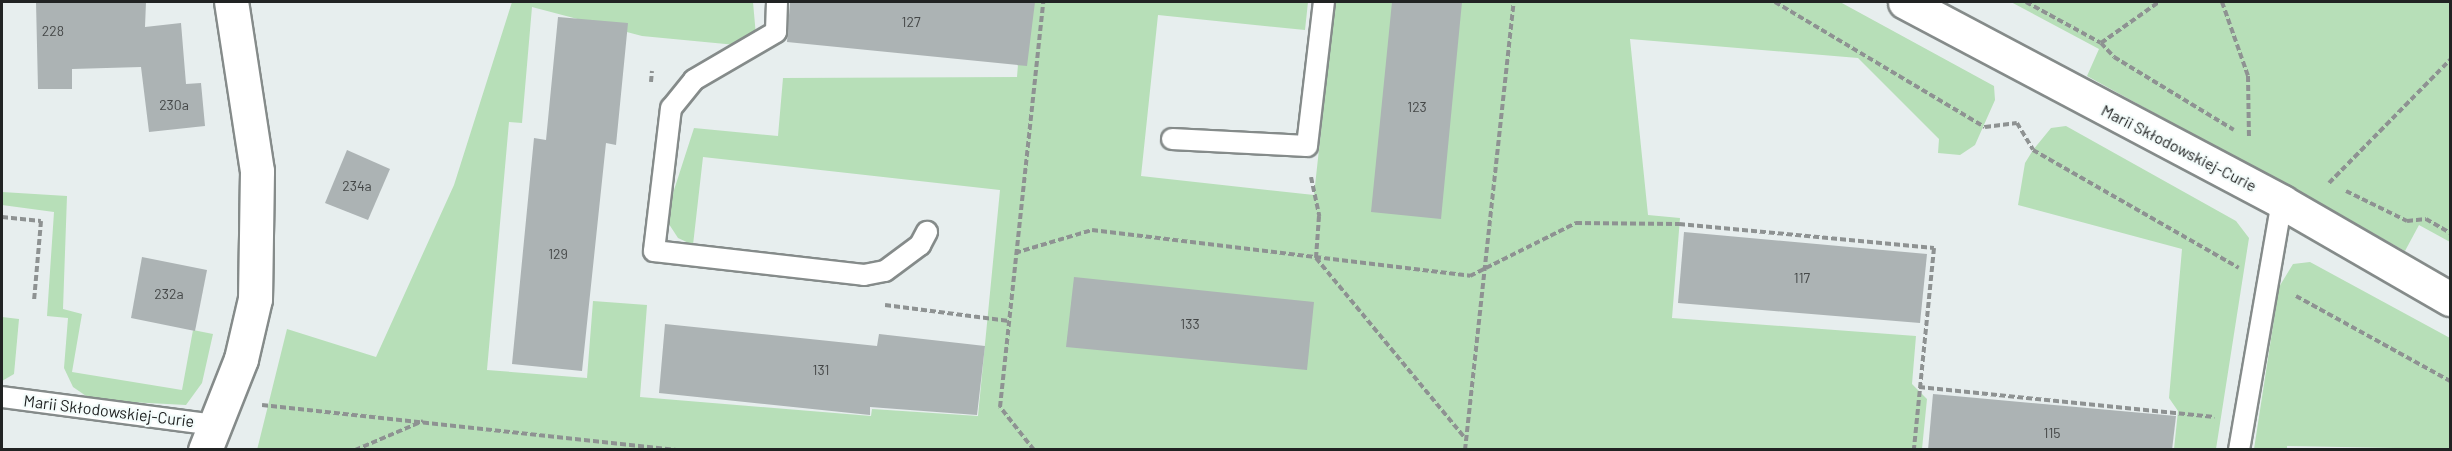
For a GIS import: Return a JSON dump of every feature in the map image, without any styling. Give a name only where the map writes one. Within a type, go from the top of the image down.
[{"type":"street","name":"Marii Skłodowskiej-Curie","points":[[210,437],[241,359],[255,298],[257,171],[231,2]]},
{"type":"street","name":"Marii Skłodowskiej-Curie","points":[[1905,2],[2282,202],[2451,299]]},
{"type":"lane","points":[[777,2],[776,32],[694,80],[671,108],[654,250],[864,275],[885,271],[920,244],[927,232]]},
{"type":"lane","points":[[1172,139],[1306,146],[1324,2]]},
{"type":"lane","points":[[2239,450],[2282,202]]},
{"type":"lane","name":"Marii Skłodowskiej-Curie","points":[[2,397],[210,437]]},
{"type":"path","points":[[1034,450],[1000,407],[1043,2]]},
{"type":"path","points":[[1465,450],[1488,266],[1514,2]]},
{"type":"path","points":[[1775,2],[1985,127],[2017,123],[2033,150],[2246,272],[2270,262],[2279,287],[2451,381]]},
{"type":"path","points":[[2026,2],[2101,43],[2114,57],[2259,145]]},
{"type":"path","points":[[2101,43],[2159,2]]},
{"type":"path","points":[[2222,2],[2248,76],[2249,139]]},
{"type":"path","points":[[2329,183],[2451,60]]},
{"type":"path","points":[[1306,146],[1319,216],[1316,258],[1467,439]]},
{"type":"path","points":[[2319,178],[2407,221],[2426,219],[2451,233]]},
{"type":"path","points":[[2,217],[41,220],[34,302]]},
{"type":"path","points":[[1015,253],[1092,230],[1470,276],[1576,223],[1679,224],[1934,248],[1914,450]]},
{"type":"path","points":[[1919,387],[2221,418],[2244,417]]},
{"type":"path","points":[[255,404],[679,450]]},
{"type":"path","points":[[355,450],[424,421]]},
{"type":"green space","points":[[512,2],[753,2],[757,47],[642,36],[532,7],[522,123],[509,122],[487,370],[587,378],[593,301],[647,305],[640,397],[871,416],[872,409],[978,416],[1000,190],[703,157],[693,245],[678,238],[665,218],[694,128],[778,136],[783,78],[1017,77],[1023,2],[1308,2],[1305,30],[1158,15],[1141,176],[1314,195],[1335,2],[1840,2],[1994,86],[1995,100],[1975,145],[1960,155],[1938,153],[1939,139],[1858,58],[1630,39],[1648,215],[1680,218],[1672,318],[1916,336],[1912,384],[1927,399],[1922,449],[257,450],[287,329],[376,357],[454,185]]},
{"type":"green space","points":[[2011,2],[2450,2],[2450,242],[2419,225],[2405,251],[2087,76],[2099,49]]},
{"type":"green space","points":[[2066,126],[2236,221],[2249,238],[2216,449],[2174,449],[2178,411],[2169,398],[2182,249],[2018,205],[2025,163],[2051,128]]},
{"type":"green space","points":[[2,192],[67,196],[63,309],[82,314],[72,372],[182,390],[193,330],[213,334],[202,383],[186,405],[92,400],[73,387],[64,368],[68,318],[47,316],[54,212],[2,205]]},
{"type":"green space","points":[[2310,262],[2450,338],[2450,449],[2287,446],[2287,449],[2254,449],[2279,287],[2293,264]]},
{"type":"green space","points":[[2,317],[19,319],[14,374],[2,381]]},
{"type":"building","points":[[36,2],[146,2],[145,27],[181,23],[186,84],[201,83],[205,126],[149,132],[141,67],[72,69],[72,89],[38,89]]},
{"type":"building","points":[[790,2],[1035,2],[1027,66],[787,42]]},
{"type":"building","points":[[1392,2],[1462,2],[1441,219],[1371,212]]},
{"type":"building","points":[[558,17],[628,23],[616,145],[606,143],[582,371],[512,364],[534,138],[546,140]]},
{"type":"building","points":[[347,150],[390,169],[368,220],[325,203]]},
{"type":"building","points":[[1684,232],[1927,254],[1920,323],[1678,303]]},
{"type":"building","points":[[142,257],[207,270],[195,331],[131,318]]},
{"type":"building","points":[[1074,277],[1314,302],[1307,370],[1066,347]]},
{"type":"building","points":[[665,324],[877,346],[879,334],[985,346],[977,415],[870,407],[870,415],[659,393]]},
{"type":"building","points":[[1933,394],[2176,416],[2172,450],[1928,450]]}]
